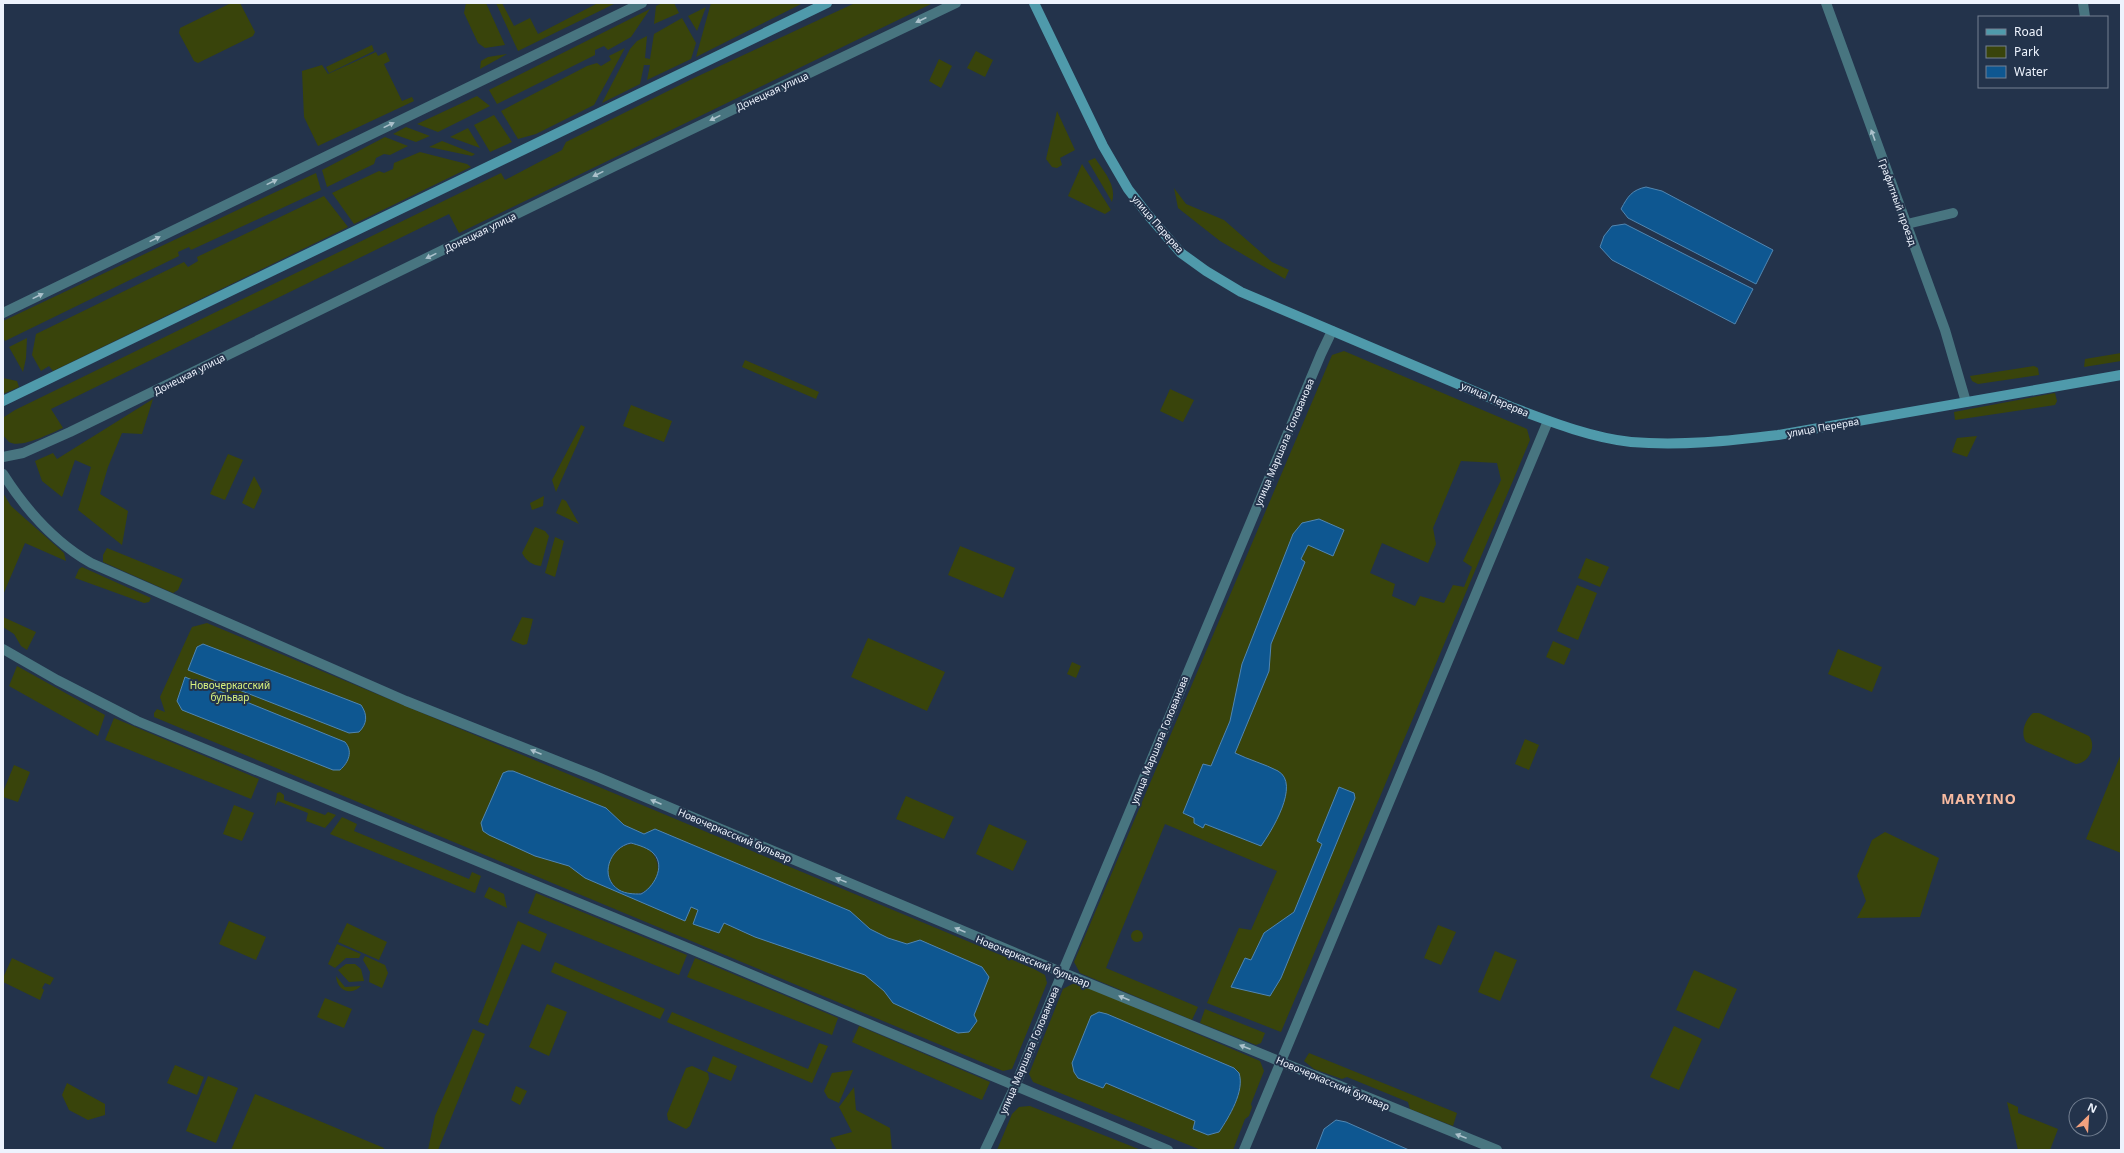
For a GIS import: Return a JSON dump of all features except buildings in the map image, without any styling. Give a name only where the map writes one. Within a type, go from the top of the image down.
[{"type":"main road","points":[[3,401],[500,162],[701,62],[827,3]]},
{"type":"main road","name":"улица Перерва","points":[[1034,3],[1118,173],[1148,216],[1181,253],[1206,272],[1241,292],[1548,421],[1631,442],[1726,442],[1778,435],[2121,374]]},
{"type":"street","points":[[3,313],[642,3]]},
{"type":"street","name":"Донецкая улица","points":[[3,457],[23,453],[70,432],[610,168],[956,3]]},
{"type":"street","name":"Графитный проезд","points":[[1826,3],[1945,330],[1966,402]]},
{"type":"street","points":[[2083,3],[2085,16]]},
{"type":"street","points":[[1907,224],[1953,213]]},
{"type":"street","name":"улица Маршала Голованова","points":[[986,1150],[1015,1086],[1061,972],[1332,331]]},
{"type":"street","points":[[1244,1150],[1548,421]]},
{"type":"street","name":"Новочеркасский бульвар","points":[[3,474],[20,500],[40,522],[70,550],[91,563],[406,701],[595,776],[1061,972],[1497,1150]]},
{"type":"street","points":[[3,649],[64,684],[137,721],[729,965],[1168,1150]]},
{"type":"green space","points":[[231,3],[240,3],[255,32],[253,36],[198,63],[194,61],[179,33],[180,28]]},
{"type":"green space","points":[[466,3],[486,3],[505,45],[485,48],[478,43],[464,13]]},
{"type":"green space","points":[[496,3],[502,3],[514,26],[530,18],[538,34],[598,3],[616,3],[518,51]]},
{"type":"green space","points":[[662,3],[674,3],[679,13],[654,24],[656,6]]},
{"type":"green space","points":[[711,3],[803,3],[696,57]]},
{"type":"green space","points":[[855,3],[933,3],[459,233],[449,214],[51,409],[63,428],[36,440],[14,444],[9,442],[3,435],[4,417],[15,410],[501,173],[505,180],[562,150],[566,142],[694,78]]},
{"type":"green space","points":[[706,7],[697,31],[688,16]]},
{"type":"green space","points":[[650,9],[631,37],[608,50],[604,46],[595,50],[595,55],[497,104],[489,90]]},
{"type":"green space","points":[[682,18],[696,43],[691,59],[647,80],[650,65],[644,65],[640,84],[602,103],[630,49],[637,41],[647,36],[645,58],[650,59],[654,34]]},
{"type":"green space","points":[[372,45],[374,51],[329,73],[326,67]]},
{"type":"green space","points":[[625,48],[594,105],[536,134],[518,139],[501,111],[587,66],[597,63],[601,66],[611,60],[609,56]]},
{"type":"green space","points":[[976,51],[993,60],[985,77],[967,68]]},
{"type":"green space","points":[[376,52],[378,56],[386,52],[390,61],[384,64],[402,101],[412,97],[414,101],[318,146],[304,117],[302,71],[322,65],[328,74]]},
{"type":"green space","points":[[507,54],[480,69],[481,61],[488,57]]},
{"type":"green space","points":[[939,59],[952,66],[941,88],[929,81]]},
{"type":"green space","points":[[477,96],[490,106],[438,132],[417,124]]},
{"type":"green space","points":[[1057,111],[1075,150],[1060,158],[1062,165],[1057,168],[1052,167],[1046,159]]},
{"type":"green space","points":[[494,115],[512,142],[490,152],[474,125]]},
{"type":"green space","points":[[406,127],[430,136],[416,142],[393,134]]},
{"type":"green space","points":[[468,128],[480,148],[450,137]]},
{"type":"green space","points":[[385,137],[408,146],[390,155],[384,154],[376,158],[374,164],[327,187],[322,170]]},
{"type":"green space","points":[[442,141],[475,154],[472,156],[429,147]]},
{"type":"green space","points":[[420,152],[467,164],[471,167],[354,224],[332,193],[379,171],[384,173],[393,169],[394,163]]},
{"type":"green space","points":[[1095,158],[1111,184],[1113,190],[1112,202],[1088,161]]},
{"type":"green space","points":[[1082,164],[1111,210],[1105,214],[1068,196]]},
{"type":"green space","points":[[316,173],[321,190],[191,250],[189,247],[178,252],[179,256],[5,341],[3,337],[3,321]]},
{"type":"green space","points":[[1174,188],[1186,204],[1224,220],[1272,262],[1289,270],[1285,279],[1220,241],[1178,208]]},
{"type":"green space","points":[[324,196],[348,227],[53,371],[49,366],[41,371],[32,355],[36,334],[184,262],[188,267],[198,261],[197,257]]},
{"type":"green space","points":[[27,338],[26,358],[23,372],[9,347]]},
{"type":"green space","points":[[1344,351],[1527,429],[1530,440],[1281,1032],[1207,1003],[1239,928],[1251,930],[1277,871],[1165,824],[1106,968],[1198,1007],[1192,1020],[1080,973],[1074,962],[1332,355]],"holes":[[[1461,461],[1497,463],[1501,480],[1463,561],[1472,567],[1464,587],[1453,585],[1444,603],[1420,596],[1415,606],[1392,596],[1395,584],[1370,573],[1382,543],[1428,563],[1436,544],[1433,528]],[[1319,519],[1333,556],[1308,544],[1301,559],[1305,562],[1271,644],[1269,671],[1235,753],[1280,772],[1261,846],[1205,824],[1203,827],[1194,823],[1194,819],[1183,813],[1203,764],[1211,766],[1230,721],[1242,664]],[[1355,798],[1281,978],[1270,996],[1232,987],[1245,958],[1251,960],[1264,933],[1294,912],[1322,844],[1317,841]]]},
{"type":"green space","points":[[2121,353],[2121,361],[2084,367],[2085,359]]},
{"type":"green space","points":[[745,360],[819,392],[816,399],[742,367]]},
{"type":"green space","points":[[2034,366],[2038,368],[2039,375],[1978,384],[1972,381],[1970,376]]},
{"type":"green space","points":[[3,378],[17,381],[19,387],[3,394]]},
{"type":"green space","points":[[1170,389],[1194,400],[1183,422],[1160,411]]},
{"type":"green space","points":[[2055,393],[2057,401],[2055,405],[1955,420],[1954,412]]},
{"type":"green space","points":[[153,399],[142,434],[122,433],[108,467],[100,494],[128,511],[122,545],[78,510],[91,467],[75,460],[62,497],[42,481],[35,461],[53,453],[57,459]]},
{"type":"green space","points":[[631,405],[672,421],[664,442],[623,426]]},
{"type":"green space","points":[[581,425],[585,427],[556,492],[552,480]]},
{"type":"green space","points":[[1977,436],[1967,457],[1952,452],[1957,438]]},
{"type":"green space","points":[[228,454],[243,460],[225,500],[210,494]]},
{"type":"green space","points":[[254,476],[262,491],[254,509],[242,503]]},
{"type":"green space","points":[[3,493],[11,506],[64,553],[66,561],[25,543],[3,595]]},
{"type":"green space","points":[[544,496],[543,506],[532,510],[530,503]]},
{"type":"green space","points":[[562,499],[566,501],[579,524],[556,513]]},
{"type":"green space","points":[[535,527],[545,531],[549,536],[541,566],[530,562],[522,553]]},
{"type":"green space","points":[[555,537],[564,541],[555,577],[545,573]]},
{"type":"green space","points":[[960,546],[1015,568],[1003,598],[948,575]]},
{"type":"green space","points":[[107,548],[183,579],[178,590],[173,593],[103,562],[103,555]]},
{"type":"green space","points":[[1586,558],[1609,567],[1600,587],[1578,578]]},
{"type":"green space","points":[[82,567],[151,598],[149,602],[144,603],[75,578],[79,569]]},
{"type":"green space","points":[[1577,585],[1597,593],[1578,640],[1557,631]]},
{"type":"green space","points":[[3,617],[36,632],[27,650],[21,646],[14,634],[3,627]]},
{"type":"green space","points":[[522,617],[533,619],[527,644],[523,645],[511,640]]},
{"type":"green space","name":"Новочеркасский бульвар","points":[[207,623],[1034,969],[1045,975],[1047,983],[1012,1069],[1003,1071],[154,717],[154,713],[157,709],[165,712],[160,697],[192,627]],"holes":[[[508,771],[513,771],[606,808],[624,825],[644,834],[655,829],[850,911],[870,929],[888,938],[907,944],[920,940],[982,967],[980,1003],[974,1015],[893,1003],[884,991],[865,975],[755,937],[723,923],[693,924],[698,910],[691,907],[685,921],[585,878],[569,866],[535,856],[523,849]]]},
{"type":"green space","points":[[868,638],[945,672],[927,711],[851,677]]},
{"type":"green space","points":[[1553,641],[1571,649],[1564,665],[1546,657]]},
{"type":"green space","points":[[1838,649],[1882,667],[1872,692],[1828,674]]},
{"type":"green space","points":[[1072,662],[1081,666],[1076,678],[1067,674]]},
{"type":"green space","points":[[17,666],[105,715],[98,736],[9,686]]},
{"type":"green space","points":[[2033,713],[2039,713],[2089,736],[2092,749],[2085,761],[2076,764],[2026,742],[2023,731],[2028,719]]},
{"type":"green space","points":[[114,718],[259,779],[251,799],[105,740]]},
{"type":"green space","points":[[1525,739],[1539,745],[1529,770],[1515,764]]},
{"type":"green space","points":[[2121,754],[2121,853],[2086,839]]},
{"type":"green space","points":[[14,765],[30,772],[18,802],[3,797],[3,792]]},
{"type":"green space","points":[[280,792],[284,795],[284,800],[325,815],[328,812],[336,815],[325,828],[306,821],[308,813],[278,801],[275,806],[277,793]]},
{"type":"green space","points":[[906,796],[954,817],[944,839],[896,819]]},
{"type":"green space","points":[[234,805],[254,813],[242,841],[223,834]]},
{"type":"green space","points":[[342,817],[357,824],[354,831],[469,879],[472,872],[481,876],[475,893],[330,834]]},
{"type":"green space","points":[[989,824],[1027,841],[1013,871],[976,854]]},
{"type":"green space","points":[[1885,832],[1939,858],[1920,917],[1857,918],[1866,901],[1857,876],[1872,840]]},
{"type":"green space","points":[[628,844],[638,844],[651,851],[658,864],[658,874],[651,887],[638,894],[628,894],[619,890],[612,883],[608,874],[608,864],[612,855],[619,848]]},
{"type":"green space","points":[[489,887],[504,894],[507,908],[484,897]]},
{"type":"green space","points":[[536,893],[687,955],[679,975],[528,913]]},
{"type":"green space","points":[[229,921],[266,937],[256,960],[219,944]]},
{"type":"green space","points":[[518,921],[547,934],[540,952],[522,944],[488,1026],[478,1022]]},
{"type":"green space","points":[[347,923],[387,942],[379,960],[338,942]]},
{"type":"green space","points":[[1438,925],[1456,932],[1441,965],[1424,958]]},
{"type":"green space","points":[[1137,930],[1141,932],[1143,936],[1141,940],[1137,942],[1133,940],[1131,936],[1133,932]]},
{"type":"green space","points":[[337,944],[361,954],[359,958],[346,958],[335,968],[328,964]]},
{"type":"green space","points":[[1495,951],[1517,960],[1500,1001],[1478,992]]},
{"type":"green space","points":[[365,956],[385,965],[388,973],[382,988],[369,982],[370,972],[363,960]]},
{"type":"green space","points":[[12,958],[54,978],[50,985],[45,983],[42,988],[44,990],[40,1000],[3,982],[3,978]]},
{"type":"green space","points":[[695,958],[838,1018],[832,1035],[687,977]]},
{"type":"green space","points":[[555,962],[665,1009],[660,1019],[551,972]]},
{"type":"green space","points":[[346,964],[355,964],[361,969],[364,981],[349,982],[338,970]]},
{"type":"green space","points":[[1694,970],[1737,989],[1719,1029],[1676,1010]]},
{"type":"green space","points":[[336,976],[345,987],[361,986],[353,991],[345,990],[339,985]]},
{"type":"green space","points":[[1076,982],[1260,1061],[1264,1071],[1251,1104],[1252,1107],[1249,1116],[1245,1119],[1233,1150],[1201,1150],[1033,1082],[1029,1074],[1063,989]],"holes":[[[1107,1014],[1234,1068],[1239,1073],[1227,1119],[1219,1132],[1208,1135],[1195,1121],[1105,1083],[1072,1063],[1091,1017]]]},
{"type":"green space","points":[[325,998],[352,1009],[344,1028],[317,1017]]},
{"type":"green space","points":[[547,1004],[567,1012],[549,1056],[529,1047]]},
{"type":"green space","points":[[1205,1009],[1265,1033],[1261,1043],[1256,1045],[1200,1023]]},
{"type":"green space","points":[[672,1012],[808,1069],[819,1043],[828,1046],[812,1083],[667,1022]]},
{"type":"green space","points":[[859,1026],[990,1082],[982,1100],[852,1042]]},
{"type":"green space","points":[[1674,1026],[1702,1039],[1679,1090],[1650,1077]]},
{"type":"green space","points":[[473,1029],[485,1034],[438,1150],[428,1150],[435,1116]]},
{"type":"green space","points":[[1309,1053],[1457,1113],[1453,1126],[1410,1109],[1408,1102],[1347,1077],[1342,1079],[1314,1069],[1304,1061]]},
{"type":"green space","points":[[713,1056],[737,1066],[731,1081],[707,1071]]},
{"type":"green space","points":[[175,1065],[204,1077],[197,1095],[167,1083]]},
{"type":"green space","points":[[692,1066],[708,1073],[709,1079],[690,1126],[686,1129],[668,1120],[667,1114],[686,1068]]},
{"type":"green space","points":[[853,1070],[839,1103],[828,1098],[824,1091],[832,1073]]},
{"type":"green space","points":[[208,1076],[238,1088],[216,1143],[186,1131]]},
{"type":"green space","points":[[67,1083],[105,1104],[105,1115],[88,1120],[69,1110],[62,1095]]},
{"type":"green space","points":[[516,1086],[527,1091],[520,1105],[511,1100]]},
{"type":"green space","points":[[854,1087],[856,1110],[890,1128],[892,1150],[837,1150],[830,1138],[852,1132],[839,1107]]},
{"type":"green space","points":[[255,1094],[384,1148],[383,1150],[231,1150]]},
{"type":"green space","points":[[2007,1102],[2018,1107],[2018,1113],[2058,1129],[2050,1150],[2018,1150]]},
{"type":"green space","points":[[1030,1106],[1141,1150],[997,1150],[1012,1114],[1019,1107]]},
{"type":"water","points":[[1646,187],[1662,191],[1773,250],[1756,284],[1628,218],[1621,209],[1628,197],[1637,190]]},
{"type":"water","points":[[1625,224],[1753,289],[1735,324],[1612,260],[1600,247],[1604,236],[1612,226]]},
{"type":"water","points":[[1319,519],[1344,530],[1333,556],[1308,545],[1301,559],[1305,562],[1271,644],[1269,671],[1235,753],[1278,771],[1284,777],[1286,786],[1282,808],[1277,820],[1261,846],[1205,824],[1203,828],[1194,823],[1194,818],[1183,813],[1203,764],[1211,766],[1230,721],[1242,664],[1293,534],[1302,523]]},
{"type":"water","points":[[203,644],[361,705],[366,716],[364,726],[359,732],[349,733],[188,670],[197,647]]},
{"type":"water","points":[[185,677],[345,742],[349,749],[349,756],[346,764],[340,770],[333,770],[182,710],[177,701]]},
{"type":"water","points":[[513,771],[606,808],[624,825],[644,834],[655,829],[850,911],[870,929],[888,938],[907,944],[920,940],[982,967],[989,977],[974,1015],[977,1021],[969,1032],[958,1033],[893,1003],[884,991],[865,975],[755,937],[724,923],[719,933],[693,924],[698,910],[691,907],[685,921],[585,878],[569,866],[535,856],[489,835],[483,831],[481,823],[503,773]],"holes":[[[631,843],[652,852],[659,865],[654,882],[641,894],[627,893],[619,890],[609,878],[608,870],[612,856],[617,850]]]},
{"type":"water","points":[[1339,787],[1354,793],[1355,798],[1281,978],[1270,996],[1231,987],[1245,958],[1251,960],[1264,933],[1294,912],[1322,844],[1317,841]]},
{"type":"water","points":[[1099,1012],[1107,1014],[1234,1068],[1239,1073],[1240,1088],[1238,1096],[1219,1132],[1208,1135],[1193,1129],[1195,1121],[1106,1083],[1103,1088],[1078,1078],[1074,1072],[1072,1063],[1091,1016]]},
{"type":"water","points":[[1336,1120],[1346,1122],[1409,1150],[1316,1150],[1324,1129]]},
{"type":"district","name":"MARYINO","points":[[1979,798]]}]
